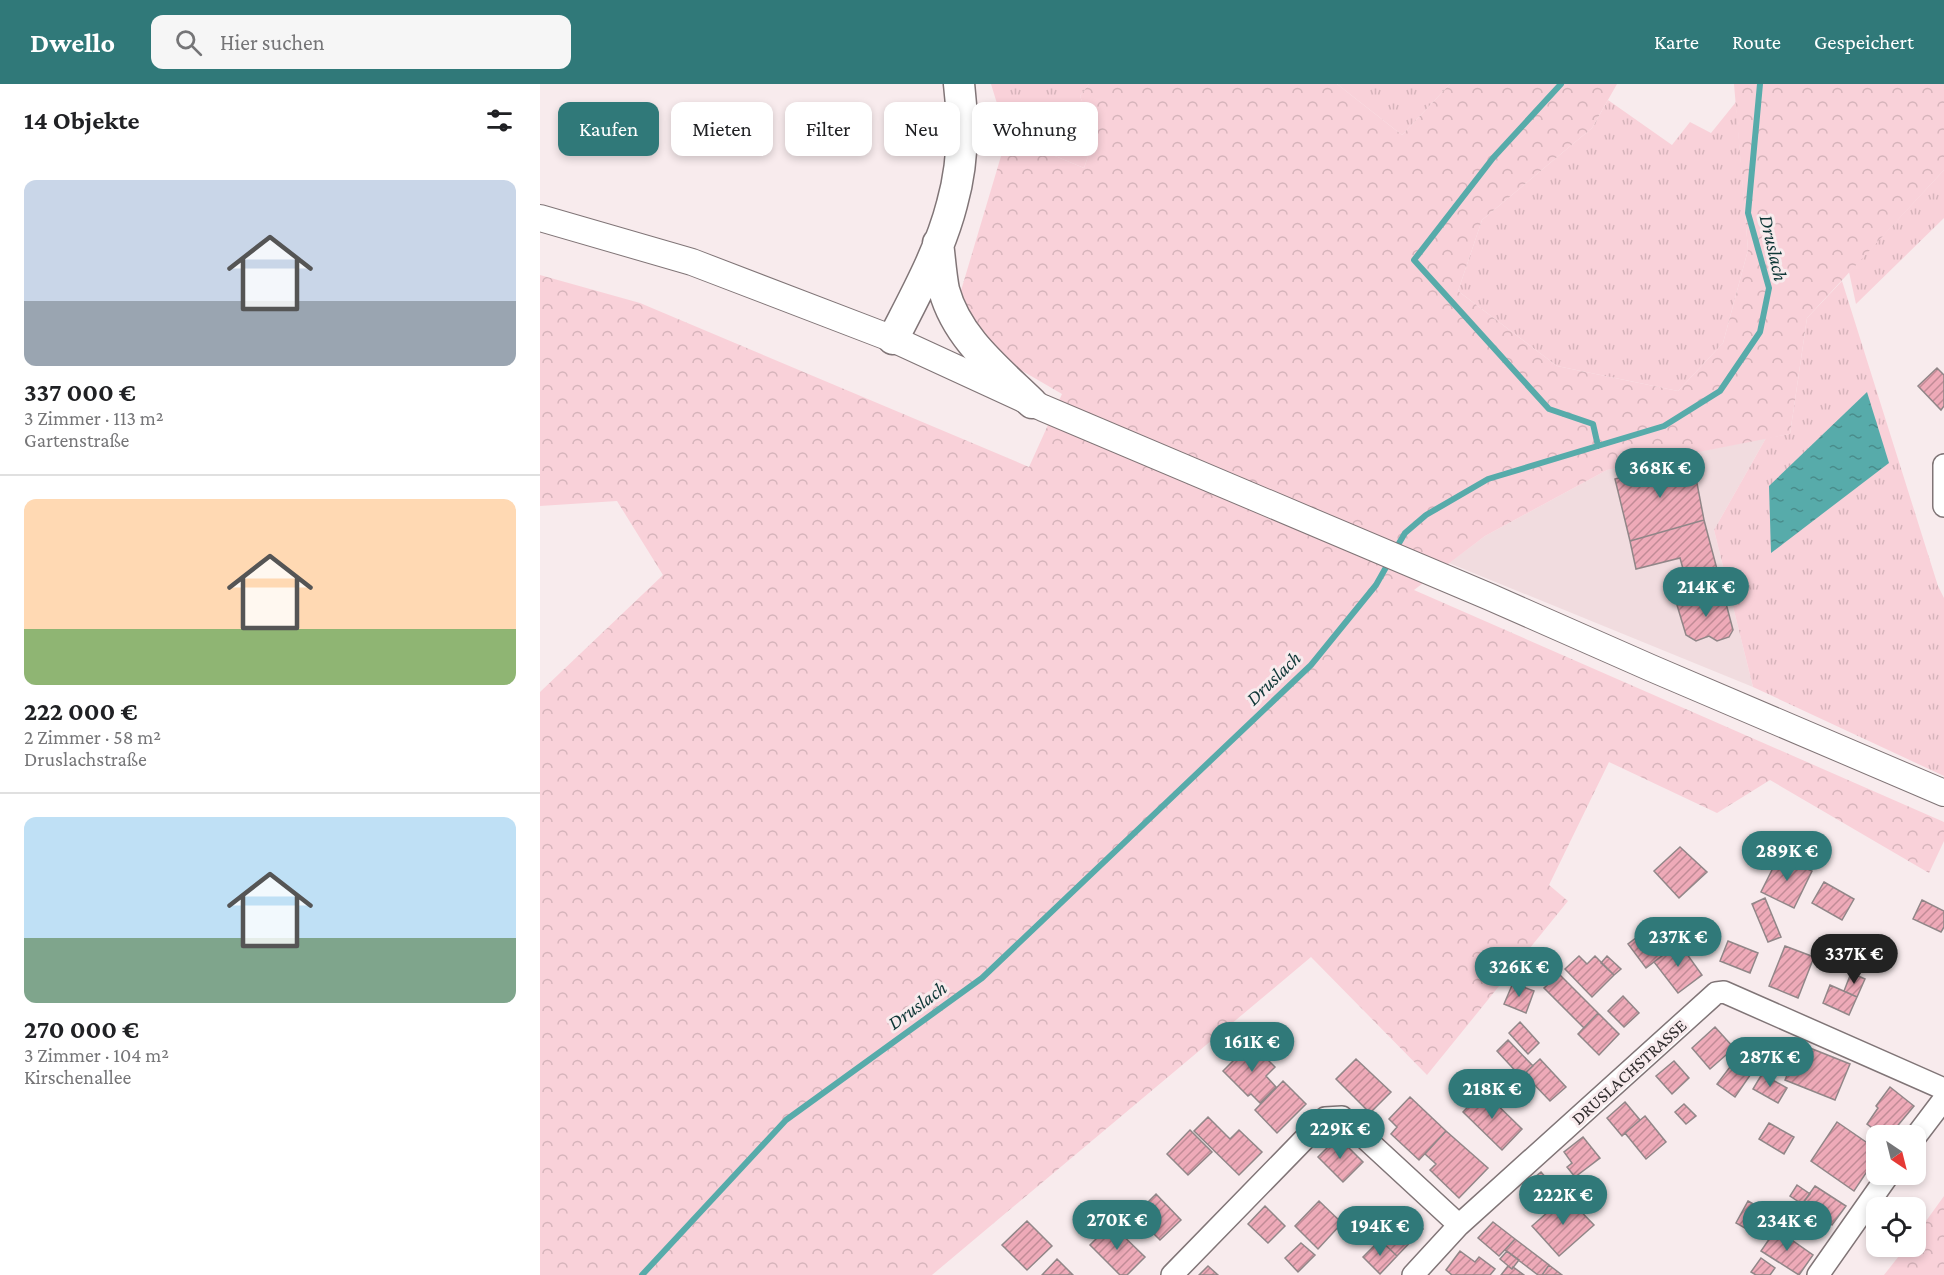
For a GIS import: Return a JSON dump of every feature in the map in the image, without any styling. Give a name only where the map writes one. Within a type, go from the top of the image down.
[{"type":"highway","points":[[893,339],[938,243],[952,203],[962,134],[959,84]]},
{"type":"highway","points":[[938,243],[944,288],[952,312],[963,332],[975,347],[1032,403]]},
{"type":"main road","points":[[540,218],[692,262],[893,339],[1032,403],[1491,597],[1944,793]]},
{"type":"street","points":[[1944,465],[1944,506]]},
{"type":"street","name":"DRUSLACHSTRASSE","points":[[1418,1273],[1459,1225],[1716,993],[1724,992],[1944,1089]]},
{"type":"street","points":[[1924,1125],[1944,1099]]},
{"type":"street","points":[[1172,1275],[1325,1118],[1342,1117],[1459,1225]]},
{"type":"street","points":[[1818,1275],[1880,1185]]},
{"type":"shaded area","points":[[1766,438],[1714,530],[1753,687],[1449,563],[1485,536],[1607,470]]},
{"type":"green space","points":[[991,84],[1089,84],[1080,96],[1082,102],[997,102]]},
{"type":"green space","points":[[1089,84],[1337,84],[1402,135],[1450,84],[1617,84],[1592,128],[1482,220],[1458,291],[1557,366],[1678,391],[1723,343],[1748,250],[1734,84],[1944,84],[1944,170],[1807,318],[1790,434],[1607,470],[1485,536],[1414,590],[1944,822],[1944,841],[1929,873],[1770,780],[1717,813],[1609,762],[1549,885],[1568,901],[1427,1075],[1311,957],[932,1275],[540,1275],[540,692],[663,575],[617,501],[540,506],[540,275],[640,303],[1029,467],[1062,394],[1014,366],[972,328],[960,294],[1001,156],[1055,156],[1084,168],[1088,156],[1098,156],[1098,102],[1082,102],[1080,96]]},
{"type":"green space","points":[[1337,84],[1450,84],[1402,135]]},
{"type":"green space","points":[[1608,100],[1672,145],[1690,122],[1711,133],[1736,102],[1748,250],[1723,343],[1678,391],[1557,366],[1458,291],[1482,220],[1592,128]]},
{"type":"green space","points":[[1055,156],[1088,156],[1084,168]]},
{"type":"green space","points":[[1944,170],[1944,218],[1856,304],[1849,272]]},
{"type":"green space","points":[[1842,281],[1938,586],[1944,598],[1944,776],[1753,687],[1714,530],[1766,438],[1790,434],[1807,318]]},
{"type":"green space","points":[[1944,1196],[1944,1275],[1884,1275],[1898,1257],[1926,1257],[1926,1221]]},
{"type":"water","points":[[1867,392],[1889,463],[1771,553],[1769,486]]},
{"type":"building","points":[[1937,368],[1944,375],[1944,406],[1941,410],[1918,386]]},
{"type":"building","points":[[1692,457],[1704,520],[1630,541],[1615,479]]},
{"type":"building","points":[[1704,520],[1723,592],[1692,601],[1680,558],[1636,569],[1630,541]]},
{"type":"building","points":[[1723,592],[1733,630],[1729,637],[1717,641],[1709,636],[1696,641],[1686,635],[1677,605]]},
{"type":"building","points":[[1680,847],[1707,872],[1679,898],[1654,871]]},
{"type":"building","points":[[1779,856],[1812,871],[1794,908],[1761,892]]},
{"type":"building","points":[[1824,882],[1854,899],[1842,920],[1812,903]]},
{"type":"building","points":[[1765,898],[1781,937],[1768,942],[1752,904]]},
{"type":"building","points":[[1922,900],[1944,911],[1944,927],[1941,932],[1913,919]]},
{"type":"building","points":[[1661,919],[1679,943],[1646,968],[1628,944]]},
{"type":"building","points":[[1728,941],[1758,953],[1750,973],[1720,961]]},
{"type":"building","points":[[1679,943],[1702,975],[1678,993],[1654,962]]},
{"type":"building","points":[[1785,946],[1814,957],[1798,998],[1769,986]]},
{"type":"building","points":[[1579,956],[1587,964],[1595,956],[1614,975],[1592,997],[1565,969]]},
{"type":"building","points":[[1607,956],[1621,969],[1614,975],[1601,963]]},
{"type":"building","points":[[1851,973],[1865,979],[1857,997],[1844,991]]},
{"type":"building","points":[[1559,974],[1598,1013],[1584,1028],[1544,988]]},
{"type":"building","points":[[1513,983],[1534,991],[1526,1013],[1504,1004]]},
{"type":"building","points":[[1830,985],[1857,997],[1849,1015],[1823,1003]]},
{"type":"building","points":[[1623,996],[1639,1013],[1624,1027],[1608,1011]]},
{"type":"building","points":[[1598,1013],[1619,1034],[1599,1055],[1578,1034]]},
{"type":"building","points":[[1520,1022],[1539,1043],[1528,1054],[1509,1033]]},
{"type":"building","points":[[1715,1027],[1734,1048],[1710,1069],[1692,1048]]},
{"type":"building","points":[[1508,1040],[1533,1066],[1521,1077],[1497,1051]]},
{"type":"building","points":[[1251,1043],[1275,1067],[1266,1076],[1276,1087],[1260,1103],[1251,1094],[1248,1096],[1223,1071]]},
{"type":"building","points":[[1800,1044],[1850,1064],[1835,1100],[1785,1080]]},
{"type":"building","points":[[1356,1059],[1391,1092],[1370,1113],[1336,1079]]},
{"type":"building","points":[[1540,1059],[1566,1087],[1550,1101],[1524,1074]]},
{"type":"building","points":[[1736,1059],[1753,1071],[1735,1097],[1717,1084]]},
{"type":"building","points":[[1674,1061],[1689,1078],[1672,1094],[1656,1076]]},
{"type":"building","points":[[1762,1074],[1787,1088],[1778,1103],[1753,1089]]},
{"type":"building","points":[[1283,1081],[1306,1104],[1277,1133],[1255,1110]]},
{"type":"building","points":[[1890,1087],[1914,1106],[1898,1125],[1868,1125],[1878,1108],[1876,1106]]},
{"type":"building","points":[[1483,1091],[1522,1129],[1502,1150],[1463,1112]]},
{"type":"building","points":[[1410,1097],[1446,1131],[1419,1160],[1391,1134],[1397,1127],[1389,1119]]},
{"type":"building","points":[[1625,1102],[1640,1120],[1622,1136],[1607,1118]]},
{"type":"building","points":[[1684,1104],[1696,1116],[1686,1124],[1675,1112]]},
{"type":"building","points":[[1645,1116],[1666,1142],[1646,1159],[1625,1133]]},
{"type":"building","points":[[1208,1117],[1230,1139],[1239,1130],[1262,1152],[1239,1175],[1194,1131]]},
{"type":"building","points":[[1837,1122],[1866,1142],[1866,1173],[1854,1191],[1811,1161]]},
{"type":"building","points":[[1769,1123],[1794,1137],[1784,1154],[1759,1139]]},
{"type":"building","points":[[1190,1130],[1212,1152],[1188,1175],[1167,1154]]},
{"type":"building","points":[[1446,1131],[1488,1168],[1459,1198],[1430,1170],[1436,1164],[1425,1154]]},
{"type":"building","points":[[1338,1137],[1363,1162],[1343,1182],[1318,1157]]},
{"type":"building","points":[[1583,1137],[1600,1158],[1575,1177],[1567,1167],[1572,1163],[1564,1152]]},
{"type":"building","points":[[1541,1172],[1559,1193],[1540,1210],[1522,1188]]},
{"type":"building","points":[[1591,1182],[1602,1190],[1593,1202],[1582,1193]]},
{"type":"building","points":[[1797,1185],[1810,1194],[1802,1204],[1790,1196]]},
{"type":"building","points":[[1815,1186],[1846,1206],[1832,1225],[1802,1204]]},
{"type":"building","points":[[1156,1194],[1181,1220],[1160,1240],[1135,1215]]},
{"type":"building","points":[[1566,1196],[1594,1225],[1559,1256],[1532,1226]]},
{"type":"building","points":[[1319,1201],[1342,1223],[1318,1249],[1295,1226]]},
{"type":"building","points":[[1748,1201],[1764,1210],[1752,1232],[1736,1223]]},
{"type":"building","points":[[1265,1206],[1285,1226],[1268,1243],[1248,1224]]},
{"type":"building","points":[[1401,1208],[1423,1229],[1397,1256],[1375,1235]]},
{"type":"building","points":[[1027,1221],[1052,1246],[1027,1270],[1002,1245]]},
{"type":"building","points":[[1493,1222],[1515,1239],[1499,1256],[1478,1238]]},
{"type":"building","points":[[1111,1224],[1145,1257],[1127,1275],[1120,1275],[1090,1245]]},
{"type":"building","points":[[1776,1229],[1813,1255],[1799,1275],[1761,1251]]},
{"type":"building","points":[[1515,1239],[1549,1265],[1542,1275],[1538,1275],[1505,1250]]},
{"type":"building","points":[[1380,1240],[1397,1256],[1380,1274],[1363,1257]]},
{"type":"building","points":[[1301,1243],[1315,1255],[1298,1272],[1285,1258]]},
{"type":"building","points":[[1460,1251],[1475,1262],[1479,1257],[1495,1269],[1490,1275],[1452,1275],[1446,1270]]},
{"type":"building","points":[[1507,1251],[1519,1260],[1512,1269],[1500,1259]]},
{"type":"building","points":[[1761,1258],[1775,1268],[1770,1275],[1756,1275],[1751,1272]]},
{"type":"building","points":[[1057,1259],[1073,1275],[1042,1275]]},
{"type":"building","points":[[1549,1265],[1562,1275],[1542,1275]]},
{"type":"building","points":[[1208,1266],[1218,1275],[1199,1275]]},
{"type":"building","points":[[1508,1266],[1512,1269],[1513,1267],[1524,1275],[1501,1275]]},
{"type":"waterway","points":[[1561,84],[1493,158],[1414,260],[1549,409],[1593,424],[1598,446]]},
{"type":"waterway","name":"Druslach","points":[[1395,550],[1405,533],[1426,515],[1488,479],[1664,426],[1720,391],[1760,332],[1769,288],[1748,213],[1760,84]]},
{"type":"waterway","name":"Druslach","points":[[642,1275],[786,1120],[982,978],[1311,665],[1376,585],[1389,562]]}]
